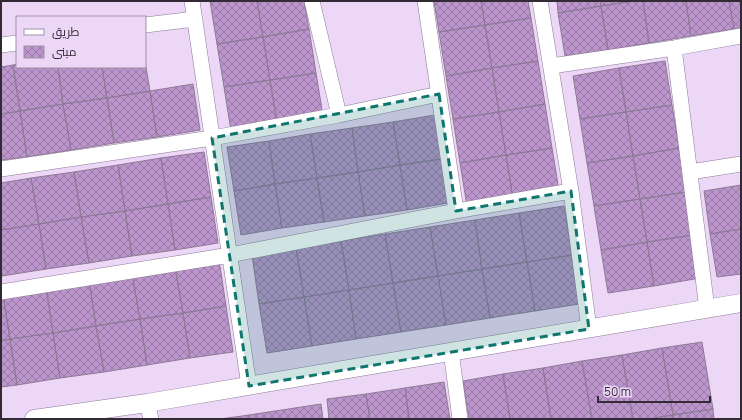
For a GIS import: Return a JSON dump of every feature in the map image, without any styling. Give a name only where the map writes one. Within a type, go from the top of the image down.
[{"type":"street","points":[[192,1],[249,386]]},
{"type":"street","points":[[312,1],[339,115]]},
{"type":"street","points":[[426,1],[456,210]]},
{"type":"street","points":[[540,1],[571,191],[590,329]]},
{"type":"street","points":[[146,25],[194,18]]},
{"type":"street","points":[[551,66],[674,48],[741,36]]},
{"type":"street","points":[[1,45],[16,43]]},
{"type":"street","points":[[674,48],[707,310]]},
{"type":"street","points":[[1,169],[212,138],[339,115],[439,94]]},
{"type":"street","points":[[690,172],[741,164]]},
{"type":"street","points":[[1,292],[230,254],[456,210],[571,191]]},
{"type":"street","points":[[34,419],[149,411],[249,386],[451,351],[707,310],[741,303]]},
{"type":"street","points":[[451,351],[460,419]]},
{"type":"highlighted area","points":[[439,94],[456,211],[571,191],[589,329],[249,386],[212,138]]},
{"type":"building","points":[[210,1],[257,1],[263,37],[217,44]]},
{"type":"building","points":[[257,1],[304,1],[309,29],[263,37]]},
{"type":"building","points":[[434,1],[481,1],[485,25],[439,32]]},
{"type":"building","points":[[481,1],[528,1],[531,18],[485,25]]},
{"type":"building","points":[[557,1],[600,1],[601,6],[558,13]]},
{"type":"building","points":[[600,1],[634,1],[601,6]]},
{"type":"building","points":[[643,1],[649,43],[608,50],[601,6]]},
{"type":"building","points":[[643,1],[686,1],[691,36],[649,43]]},
{"type":"building","points":[[686,1],[729,1],[734,29],[691,36]]},
{"type":"building","points":[[729,1],[741,1],[741,28],[734,29]]},
{"type":"building","points":[[601,6],[608,50],[565,56],[558,13]]},
{"type":"building","points":[[531,18],[538,61],[492,68],[485,25]]},
{"type":"building","points":[[485,25],[492,68],[446,76],[439,32]]},
{"type":"building","points":[[309,29],[316,73],[270,80],[263,37]]},
{"type":"building","points":[[263,37],[270,80],[224,87],[217,44]]},
{"type":"building","points":[[538,61],[545,104],[499,112],[492,68]]},
{"type":"building","points":[[665,61],[672,105],[626,112],[619,68]]},
{"type":"building","points":[[16,64],[16,68],[58,68],[63,104],[20,111],[13,65]]},
{"type":"building","points":[[13,65],[20,111],[1,114],[1,67]]},
{"type":"building","points":[[146,67],[150,91],[107,98],[102,68]]},
{"type":"building","points":[[58,68],[102,68],[107,98],[63,104]]},
{"type":"building","points":[[492,68],[499,112],[453,119],[446,76]]},
{"type":"building","points":[[619,68],[626,112],[580,119],[573,76]]},
{"type":"building","points":[[316,73],[323,116],[277,123],[270,80]]},
{"type":"building","points":[[270,80],[277,123],[231,131],[224,87]]},
{"type":"building","points":[[193,84],[200,130],[157,137],[150,91]]},
{"type":"building","points":[[150,91],[157,137],[114,143],[107,98]]},
{"type":"building","points":[[107,98],[114,143],[71,150],[63,104]]},
{"type":"building","points":[[63,104],[71,150],[27,157],[20,111]]},
{"type":"building","points":[[545,104],[552,148],[506,155],[499,112]]},
{"type":"building","points":[[672,105],[679,148],[633,156],[626,112]]},
{"type":"building","points":[[20,111],[27,157],[1,160],[1,114]]},
{"type":"building","points":[[499,112],[506,155],[460,163],[453,119]]},
{"type":"building","points":[[626,112],[633,156],[587,163],[580,119]]},
{"type":"building","points":[[435,115],[442,159],[400,165],[393,122]]},
{"type":"building","points":[[393,122],[400,165],[358,172],[352,128]]},
{"type":"building","points":[[352,128],[358,172],[317,178],[310,134]]},
{"type":"building","points":[[310,134],[317,178],[275,184],[269,141]]},
{"type":"building","points":[[269,141],[275,184],[234,191],[227,147]]},
{"type":"building","points":[[552,148],[559,191],[513,199],[506,155]]},
{"type":"building","points":[[679,148],[686,192],[640,199],[633,156]]},
{"type":"building","points":[[204,152],[211,197],[168,204],[161,158]]},
{"type":"building","points":[[506,155],[513,199],[467,206],[460,163]]},
{"type":"building","points":[[633,156],[640,199],[594,206],[587,163]]},
{"type":"building","points":[[161,158],[168,204],[125,211],[118,165]]},
{"type":"building","points":[[442,159],[448,203],[407,210],[400,165]]},
{"type":"building","points":[[118,165],[125,211],[81,217],[74,172]]},
{"type":"building","points":[[400,165],[407,210],[365,216],[358,172]]},
{"type":"building","points":[[74,172],[81,217],[39,224],[31,178]]},
{"type":"building","points":[[358,172],[365,216],[324,222],[317,178]]},
{"type":"building","points":[[31,178],[39,224],[1,230],[1,183]]},
{"type":"building","points":[[317,178],[324,222],[282,228],[275,184]]},
{"type":"building","points":[[275,184],[282,228],[241,235],[234,191]]},
{"type":"building","points":[[741,185],[741,229],[710,234],[704,191]]},
{"type":"building","points":[[686,192],[693,235],[647,242],[640,199]]},
{"type":"building","points":[[211,197],[218,243],[175,250],[168,204]]},
{"type":"building","points":[[640,199],[647,242],[601,250],[594,206]]},
{"type":"building","points":[[168,204],[175,250],[132,256],[125,211]]},
{"type":"building","points":[[564,206],[572,255],[527,262],[519,213]]},
{"type":"building","points":[[125,211],[132,256],[89,263],[81,217]]},
{"type":"building","points":[[519,213],[527,262],[482,269],[475,220]]},
{"type":"building","points":[[81,217],[89,263],[46,269],[39,224]]},
{"type":"building","points":[[475,220],[482,269],[438,276],[430,227]]},
{"type":"building","points":[[39,224],[46,269],[2,276],[1,230]]},
{"type":"building","points":[[430,227],[438,276],[393,283],[385,234]]},
{"type":"building","points":[[741,229],[741,274],[717,277],[710,234]]},
{"type":"building","points":[[385,234],[393,283],[349,290],[341,241]]},
{"type":"building","points":[[693,235],[700,278],[654,286],[647,242]]},
{"type":"building","points":[[341,241],[349,290],[304,297],[296,248]]},
{"type":"building","points":[[647,242],[654,286],[608,293],[601,250]]},
{"type":"building","points":[[296,248],[304,297],[259,304],[252,255]]},
{"type":"building","points":[[572,255],[579,304],[535,311],[527,262]]},
{"type":"building","points":[[219,260],[226,306],[183,313],[175,267]]},
{"type":"building","points":[[527,262],[535,311],[490,318],[482,269]]},
{"type":"building","points":[[175,267],[183,313],[140,319],[132,274]]},
{"type":"building","points":[[482,269],[490,318],[446,325],[438,276]]},
{"type":"building","points":[[132,274],[140,319],[96,326],[89,280]]},
{"type":"building","points":[[438,276],[446,325],[401,332],[393,283]]},
{"type":"building","points":[[89,280],[96,326],[53,333],[46,287]]},
{"type":"building","points":[[393,283],[401,332],[356,339],[349,290]]},
{"type":"building","points":[[46,287],[53,333],[10,339],[3,294]]},
{"type":"building","points":[[349,290],[356,339],[312,346],[304,297]]},
{"type":"building","points":[[1,294],[3,294],[10,339],[1,341]]},
{"type":"building","points":[[304,297],[312,346],[267,353],[259,304]]},
{"type":"building","points":[[226,306],[233,352],[190,358],[183,313]]},
{"type":"building","points":[[183,313],[190,358],[147,365],[140,319]]},
{"type":"building","points":[[140,319],[147,365],[104,372],[96,326]]},
{"type":"building","points":[[96,326],[104,372],[60,378],[53,333]]},
{"type":"building","points":[[53,333],[60,378],[17,385],[10,339]]},
{"type":"building","points":[[10,339],[17,385],[1,387],[1,341]]},
{"type":"building","points":[[702,342],[713,409],[673,415],[662,348]]},
{"type":"building","points":[[662,348],[673,415],[649,419],[633,419],[622,355]]},
{"type":"building","points":[[622,355],[633,419],[592,419],[582,361]]},
{"type":"building","points":[[582,361],[592,419],[551,419],[543,368]]},
{"type":"building","points":[[543,368],[551,419],[510,419],[503,374]]},
{"type":"building","points":[[503,374],[510,419],[469,419],[463,381]]},
{"type":"building","points":[[444,382],[450,419],[409,419],[405,388]]},
{"type":"building","points":[[405,388],[409,419],[370,419],[366,394]]},
{"type":"building","points":[[366,394],[370,419],[329,419],[327,399]]},
{"type":"building","points":[[321,404],[323,419],[250,419],[249,415]]},
{"type":"building","points":[[713,409],[714,419],[673,419],[673,415]]},
{"type":"building","points":[[249,415],[250,419],[220,419]]},
{"type":"building","points":[[673,415],[673,419],[649,419]]}]
